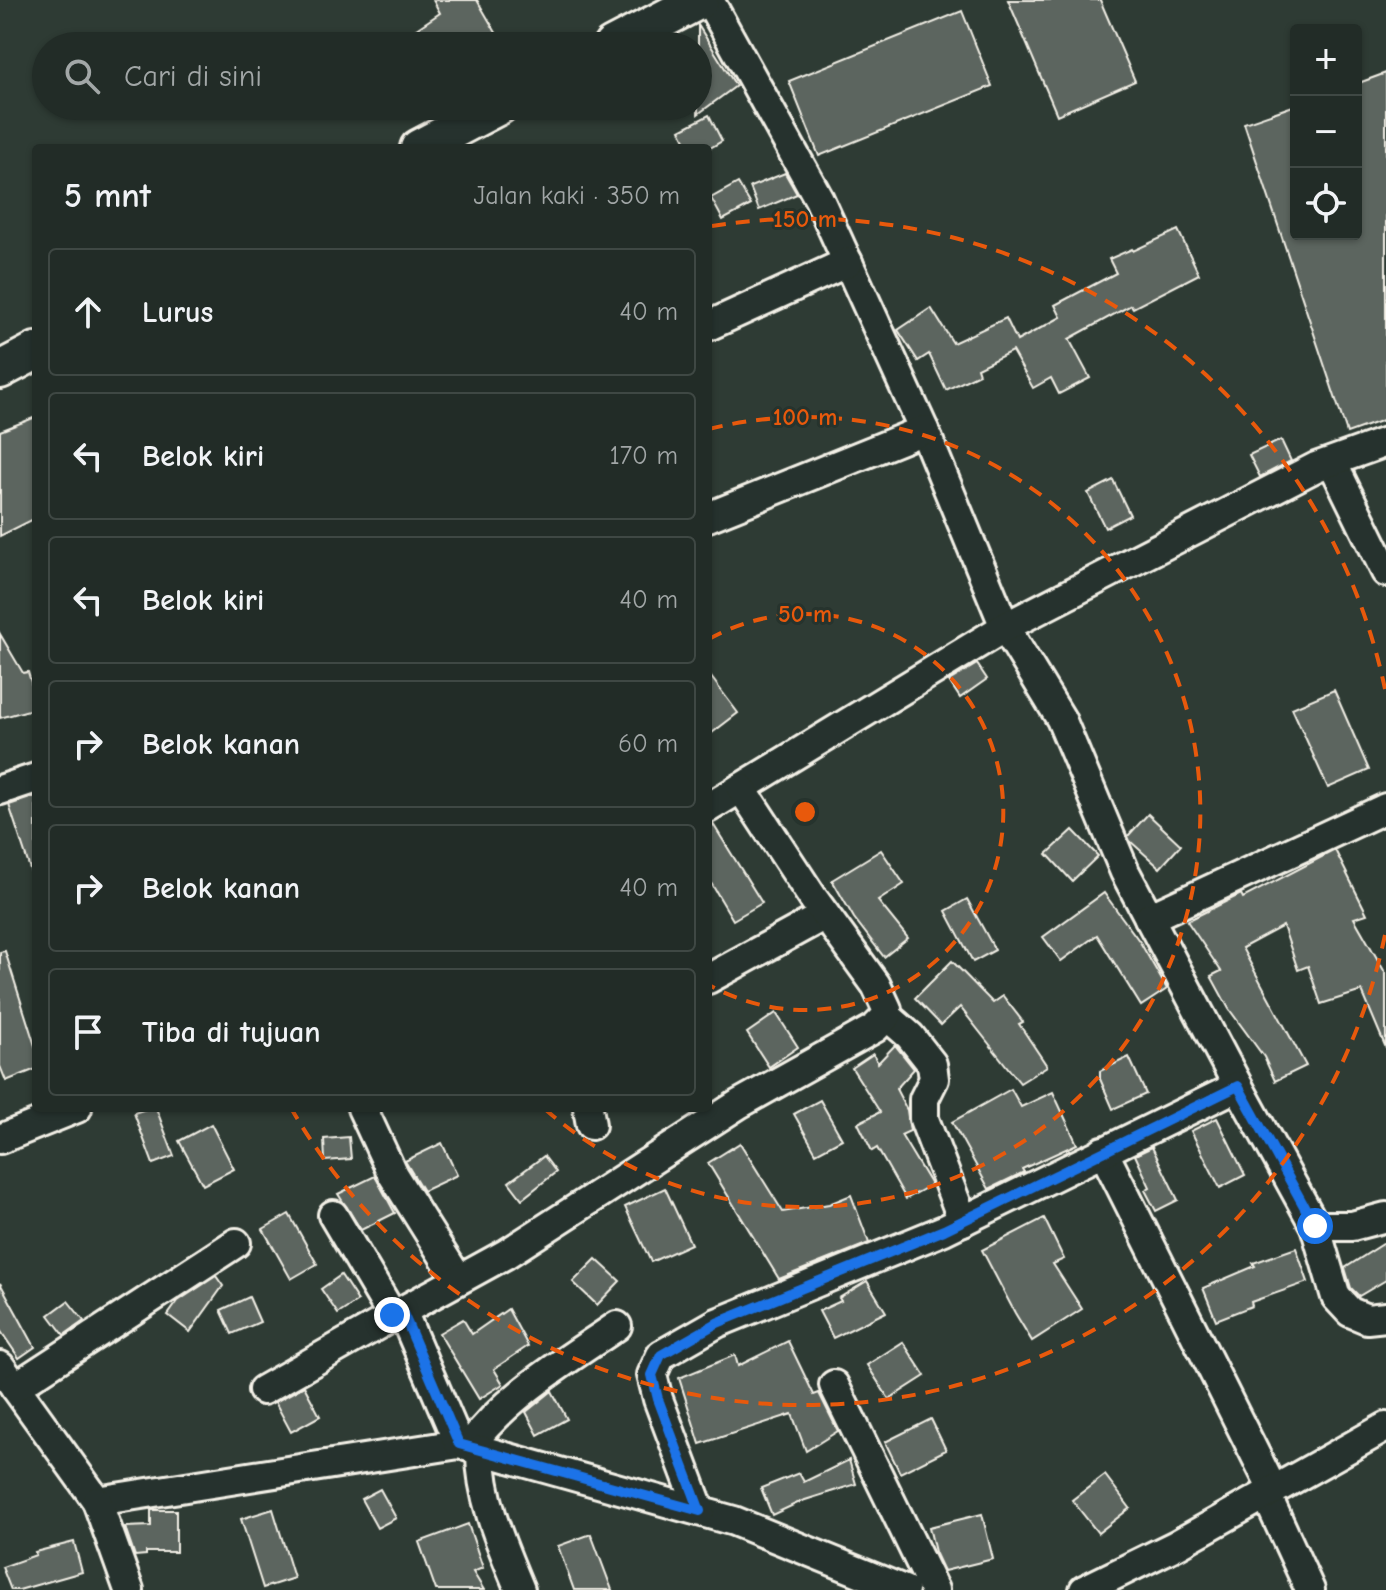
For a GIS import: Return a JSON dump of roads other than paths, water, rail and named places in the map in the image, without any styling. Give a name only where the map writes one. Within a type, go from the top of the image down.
[{"type":"main road","points":[[639,32],[700,0]]},
{"type":"main road","points":[[427,144],[472,120]]},
{"type":"main road","points":[[0,370],[32,353]]},
{"type":"street","points":[[709,0],[819,199],[924,430],[1005,627],[1061,719],[1125,872],[1315,1226],[1336,1297],[1350,1312],[1367,1319],[1386,1317]]},
{"type":"street","points":[[712,324],[848,262]]},
{"type":"street","points":[[712,515],[924,430]]},
{"type":"street","points":[[712,806],[1005,627],[1332,462],[1386,442]]},
{"type":"street","points":[[1332,462],[1386,572]]},
{"type":"street","points":[[0,790],[32,779]]},
{"type":"street","points":[[263,1390],[532,1238],[739,1104],[875,1028],[887,1016],[876,985],[825,915],[741,788]]},
{"type":"street","points":[[1149,918],[1386,808]]},
{"type":"street","points":[[712,977],[825,915]]},
{"type":"street","points":[[887,1016],[910,1036],[932,1064],[934,1079],[924,1099],[924,1119],[963,1221]]},
{"type":"street","points":[[700,1511],[652,1375],[661,1355],[717,1323],[963,1221],[1238,1086]]},
{"type":"street","points":[[0,1139],[67,1112]]},
{"type":"street","points":[[364,1112],[393,1175],[458,1279]]},
{"type":"street","points":[[1103,1151],[1269,1492],[1310,1590]]},
{"type":"street","points":[[333,1215],[397,1313],[469,1447],[520,1590]]},
{"type":"street","points":[[1315,1226],[1352,1226],[1386,1217]]},
{"type":"street","points":[[129,1590],[97,1501],[8,1376],[236,1243]]},
{"type":"street","points":[[469,1447],[497,1415],[545,1376],[617,1326]]},
{"type":"street","points":[[834,1385],[934,1590]]},
{"type":"street","points":[[1084,1590],[1176,1545],[1386,1427]]},
{"type":"street","points":[[97,1501],[469,1447],[734,1521],[904,1590]]}]
